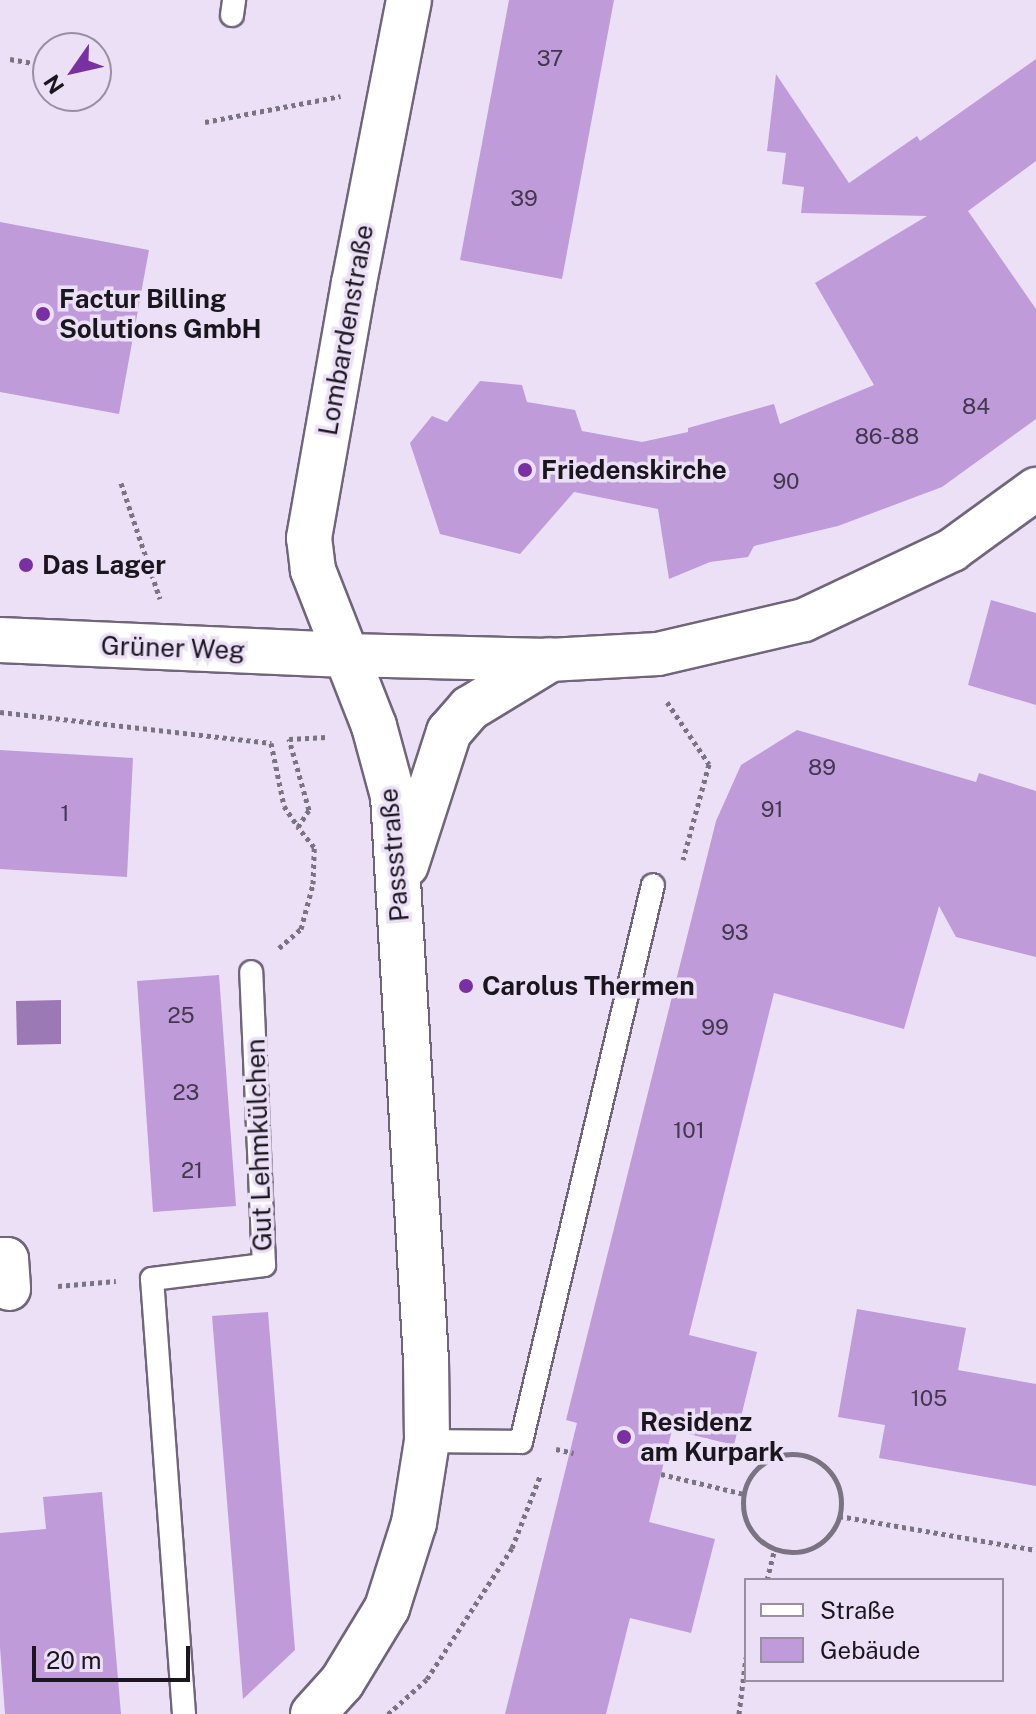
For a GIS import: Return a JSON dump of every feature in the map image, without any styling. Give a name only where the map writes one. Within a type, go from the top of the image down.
[{"type":"street","name":"Lombardenstraße","points":[[346,655],[313,570],[309,538],[409,0]]},
{"type":"street","points":[[346,655],[549,660],[658,654],[804,620],[952,550],[1036,489]]},
{"type":"street","name":"Grüner Weg","points":[[0,640],[346,655]]},
{"type":"street","name":"Passstraße","points":[[313,1714],[342,1682],[387,1608],[414,1523],[427,1441],[426,1361],[393,796],[374,726],[346,655]]},
{"type":"street","points":[[399,886],[449,732],[470,708],[549,660]]},
{"type":"lane","points":[[427,1441],[521,1442],[653,885]]},
{"type":"lane","name":"Gut Lehmkülchen","points":[[152,1279],[264,1265],[251,972]]},
{"type":"lane","points":[[152,1279],[184,1714]]},
{"type":"path","points":[[10,59],[32,63]]},
{"type":"path","points":[[205,122],[316,101]]},
{"type":"path","points":[[121,483],[160,600]]},
{"type":"path","points":[[653,885],[678,879],[709,764],[663,696],[658,654]]},
{"type":"path","points":[[0,712],[271,743],[284,806],[314,847],[313,884],[301,929],[251,972]]},
{"type":"path","points":[[298,827],[309,810],[289,739],[332,736],[374,726]]},
{"type":"path","points":[[5,1274],[152,1279]]},
{"type":"path","points":[[521,1442],[574,1453]]},
{"type":"path","points":[[388,1714],[427,1679],[512,1548],[551,1448]]},
{"type":"path","points":[[798,1454],[826,1468],[835,1481],[841,1495],[839,1516],[825,1540],[811,1549],[795,1553],[775,1549],[752,1533],[744,1518],[744,1494],[754,1472],[767,1461],[798,1454]]},
{"type":"path","points":[[661,1474],[744,1494]]},
{"type":"path","points":[[839,1516],[1036,1550]]},
{"type":"path","points":[[768,1578],[775,1549]]},
{"type":"path","points":[[739,1714],[744,1673]]},
{"type":"shaded area","points":[[61,1000],[61,1044],[17,1045],[16,1001]]},
{"type":"building","points":[[509,0],[614,0],[562,279],[460,260]]},
{"type":"building","points":[[1036,59],[1036,161],[968,211],[1036,309],[1036,419],[942,487],[838,526],[754,546],[748,557],[710,562],[669,579],[658,509],[574,492],[520,554],[440,534],[410,443],[432,416],[447,422],[480,381],[522,385],[527,402],[575,410],[582,431],[642,442],[688,432],[688,428],[774,404],[780,424],[874,385],[815,283],[927,216],[801,213],[804,187],[782,184],[786,153],[767,151],[776,74],[849,183],[917,136],[920,141]]},
{"type":"building","points":[[0,222],[149,250],[119,414],[0,392]]},
{"type":"building","points":[[991,600],[1036,613],[1036,705],[968,685]]},
{"type":"building","points":[[797,730],[976,782],[979,773],[1036,791],[1036,957],[956,937],[939,906],[904,1029],[774,993],[689,1335],[757,1352],[734,1445],[672,1430],[649,1522],[715,1539],[691,1633],[630,1618],[606,1714],[505,1714],[577,1423],[566,1420],[716,821],[741,765]]},
{"type":"building","points":[[0,750],[133,758],[127,877],[0,869]]},
{"type":"building","points":[[219,975],[236,1206],[153,1212],[137,981]]},
{"type":"building","points":[[857,1309],[966,1328],[958,1370],[1036,1384],[1036,1486],[879,1458],[885,1425],[838,1417]]},
{"type":"building","points":[[268,1312],[295,1650],[243,1699],[212,1316]]},
{"type":"building","points":[[102,1492],[121,1714],[5,1714],[0,1647],[0,1533],[46,1529],[43,1497]]},
{"type":"place","name":"Factur Billing Solutions GmbH","points":[[43,314]]},
{"type":"place","name":"Friedenskirche","points":[[525,470]]},
{"type":"place","name":"Das Lager","points":[[26,565]]},
{"type":"place","name":"Carolus Thermen","points":[[466,986]]},
{"type":"place","name":"Residenz am Kurpark","points":[[624,1437]]}]
